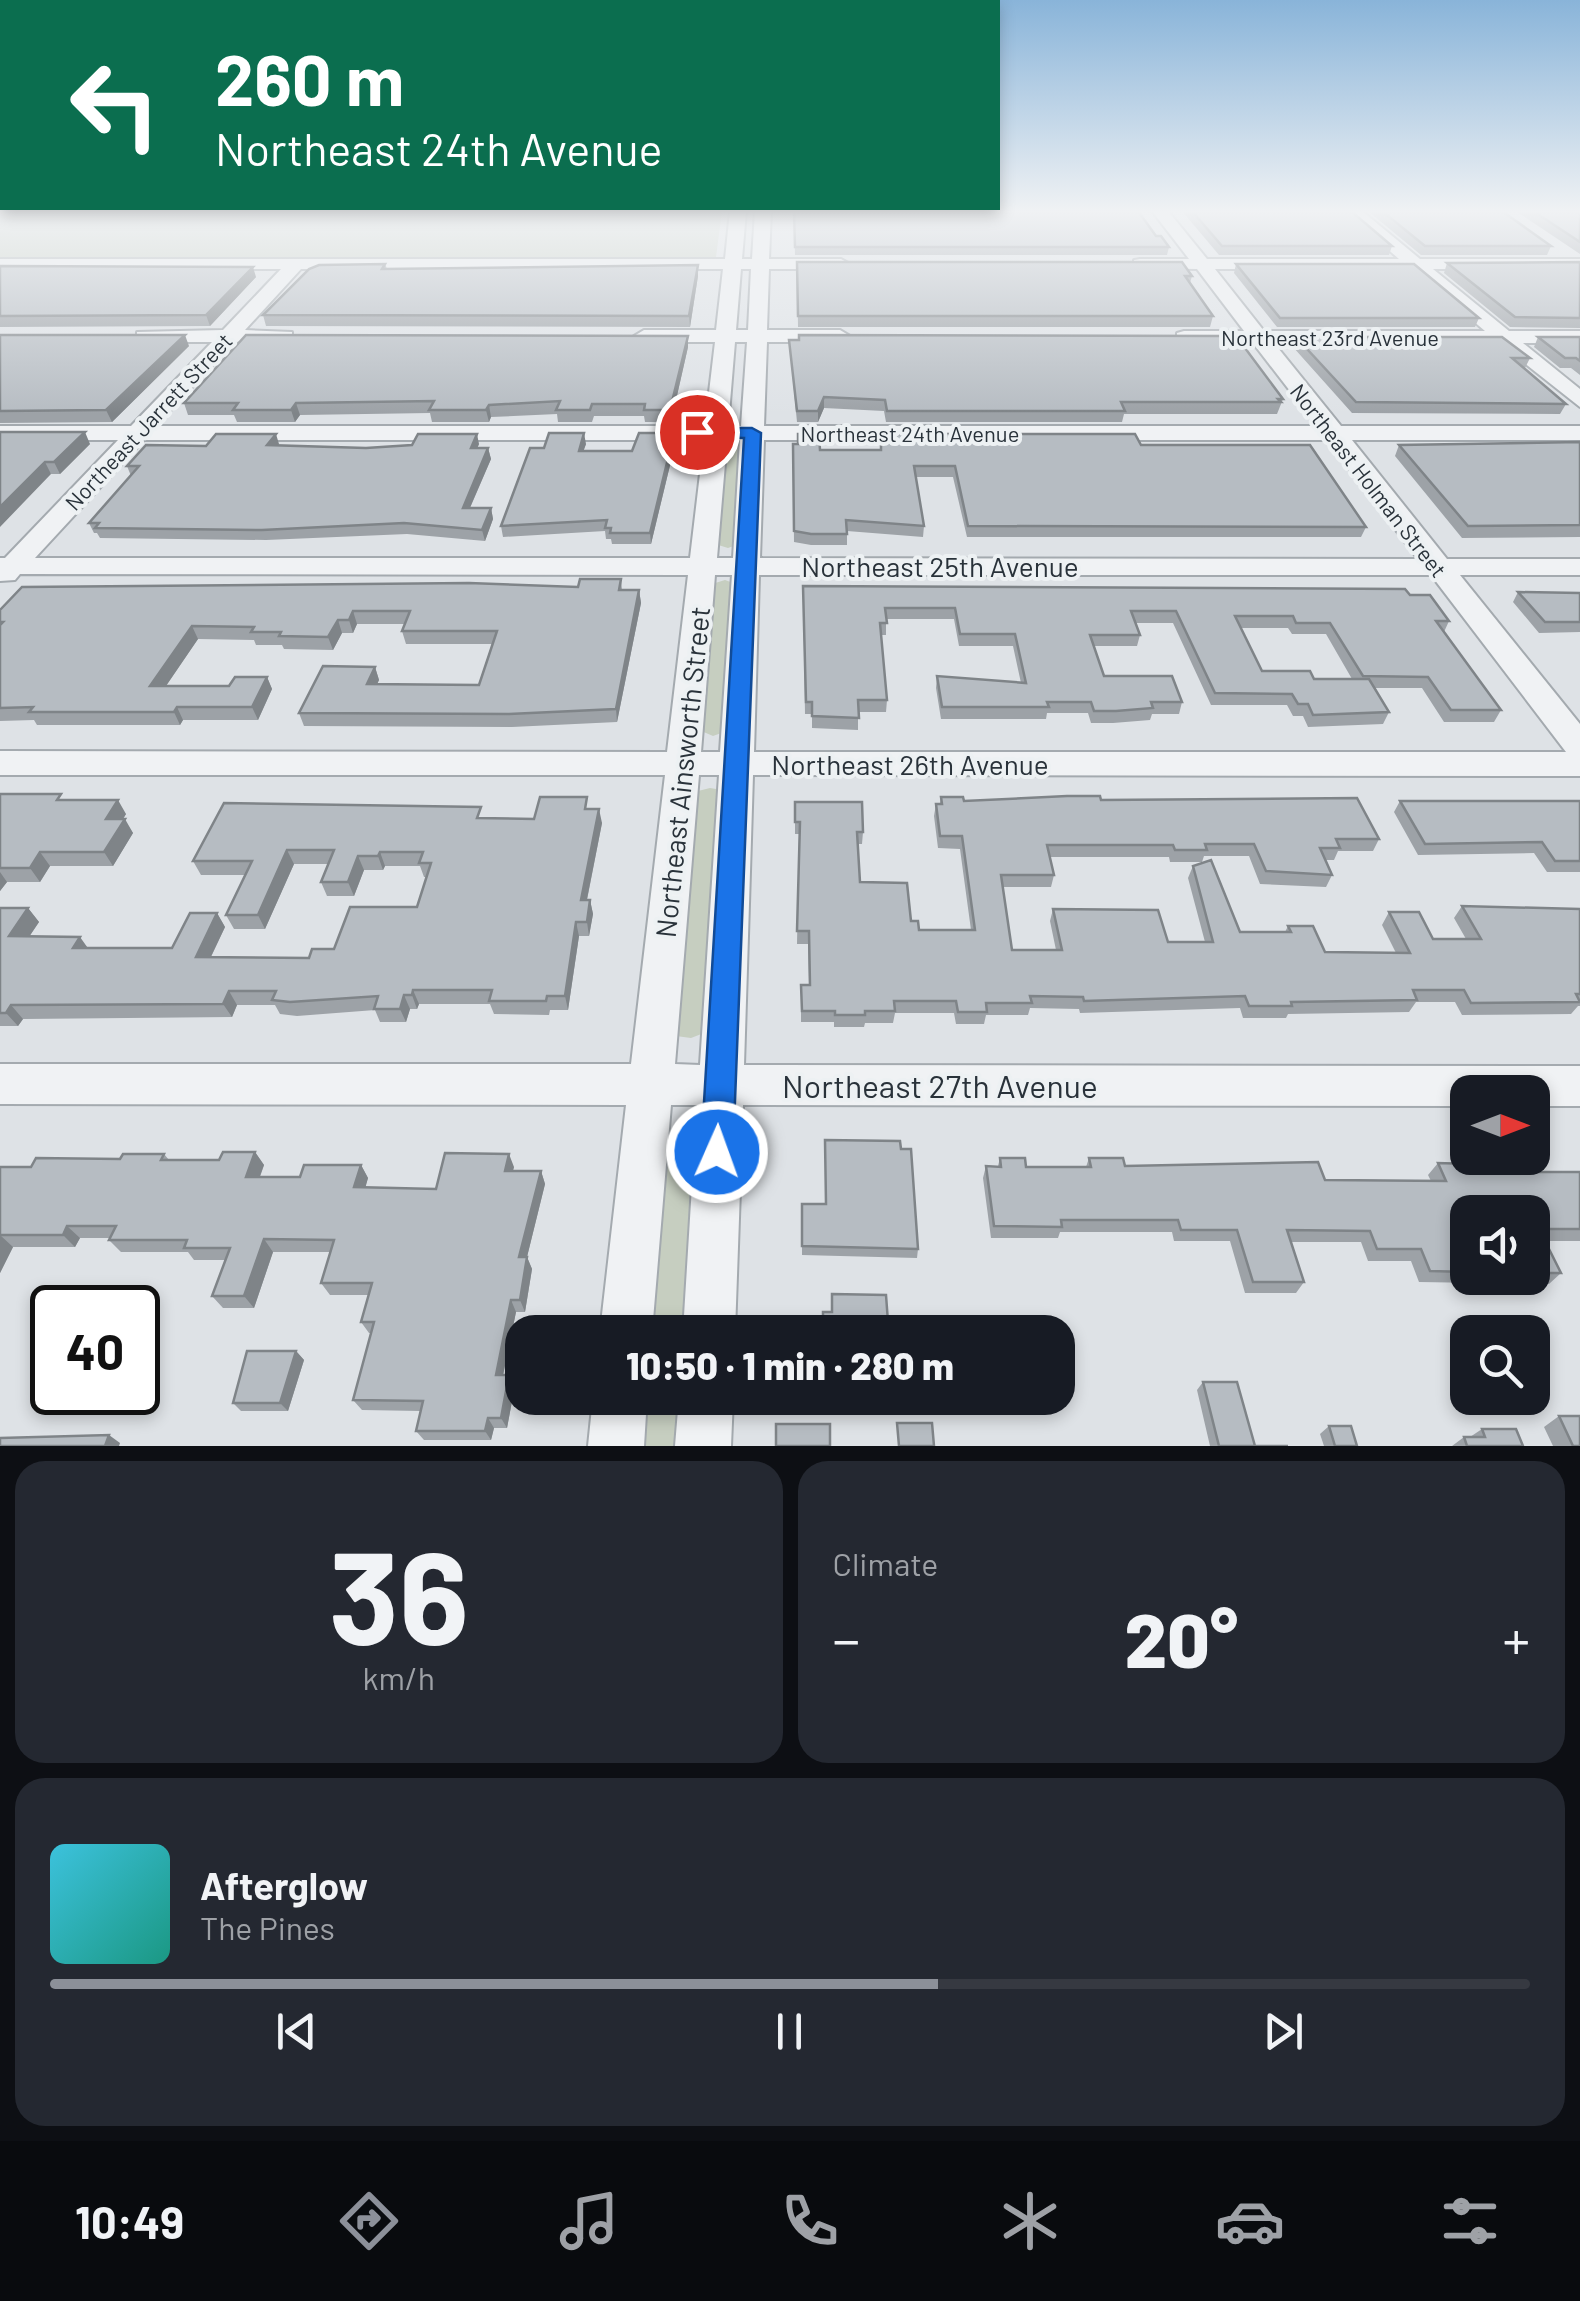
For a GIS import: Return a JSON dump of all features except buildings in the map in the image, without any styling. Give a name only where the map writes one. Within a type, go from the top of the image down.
[{"type":"street","name":"Northeast Jarrett Street","points":[[4,570],[282,278]]},
{"type":"street","name":"Northeast Ainsworth Street","points":[[628,1315],[716,432],[741,337],[746,278]]},
{"type":"street","name":"Northeast Holman Street","points":[[1210,278],[1580,747]]},
{"type":"street","points":[[1433,278],[1580,400]]},
{"type":"street","points":[[114,336],[308,336]]},
{"type":"street","points":[[627,336],[855,336]]},
{"type":"street","name":"Northeast Ainsworth Street","points":[[709,1315],[752,433],[741,337]]},
{"type":"street","name":"Northeast 23rd Avenue","points":[[1160,337],[1580,337]]},
{"type":"street","name":"Northeast 24th Avenue","points":[[0,432],[1580,433]]},
{"type":"street","name":"Northeast 25th Avenue","points":[[4,570],[1580,566]]},
{"type":"street","name":"Northeast 26th Avenue","points":[[0,763],[1580,764]]},
{"type":"street","name":"Northeast 27th Avenue","points":[[0,1084],[1580,1086]]},
{"type":"street","points":[[616,1446],[619,1415]]},
{"type":"street","points":[[703,1446],[705,1415]]},
{"type":"green space","points":[[726,446],[743,446],[739,544],[728,548],[715,544]]},
{"type":"green space","points":[[725,580],[736,584],[724,732],[713,736],[699,730],[712,584]]},
{"type":"green space","points":[[722,790],[704,1033],[691,1038],[676,1036],[692,801],[698,791]]},
{"type":"green space","points":[[686,1127],[701,1134],[704,1147],[695,1315],[646,1315],[661,1146],[670,1133]]},
{"type":"green space","points":[[637,1415],[690,1415],[688,1446],[634,1446]]},
{"type":"route","points":[[697,432],[752,433],[717,1152]]}]
